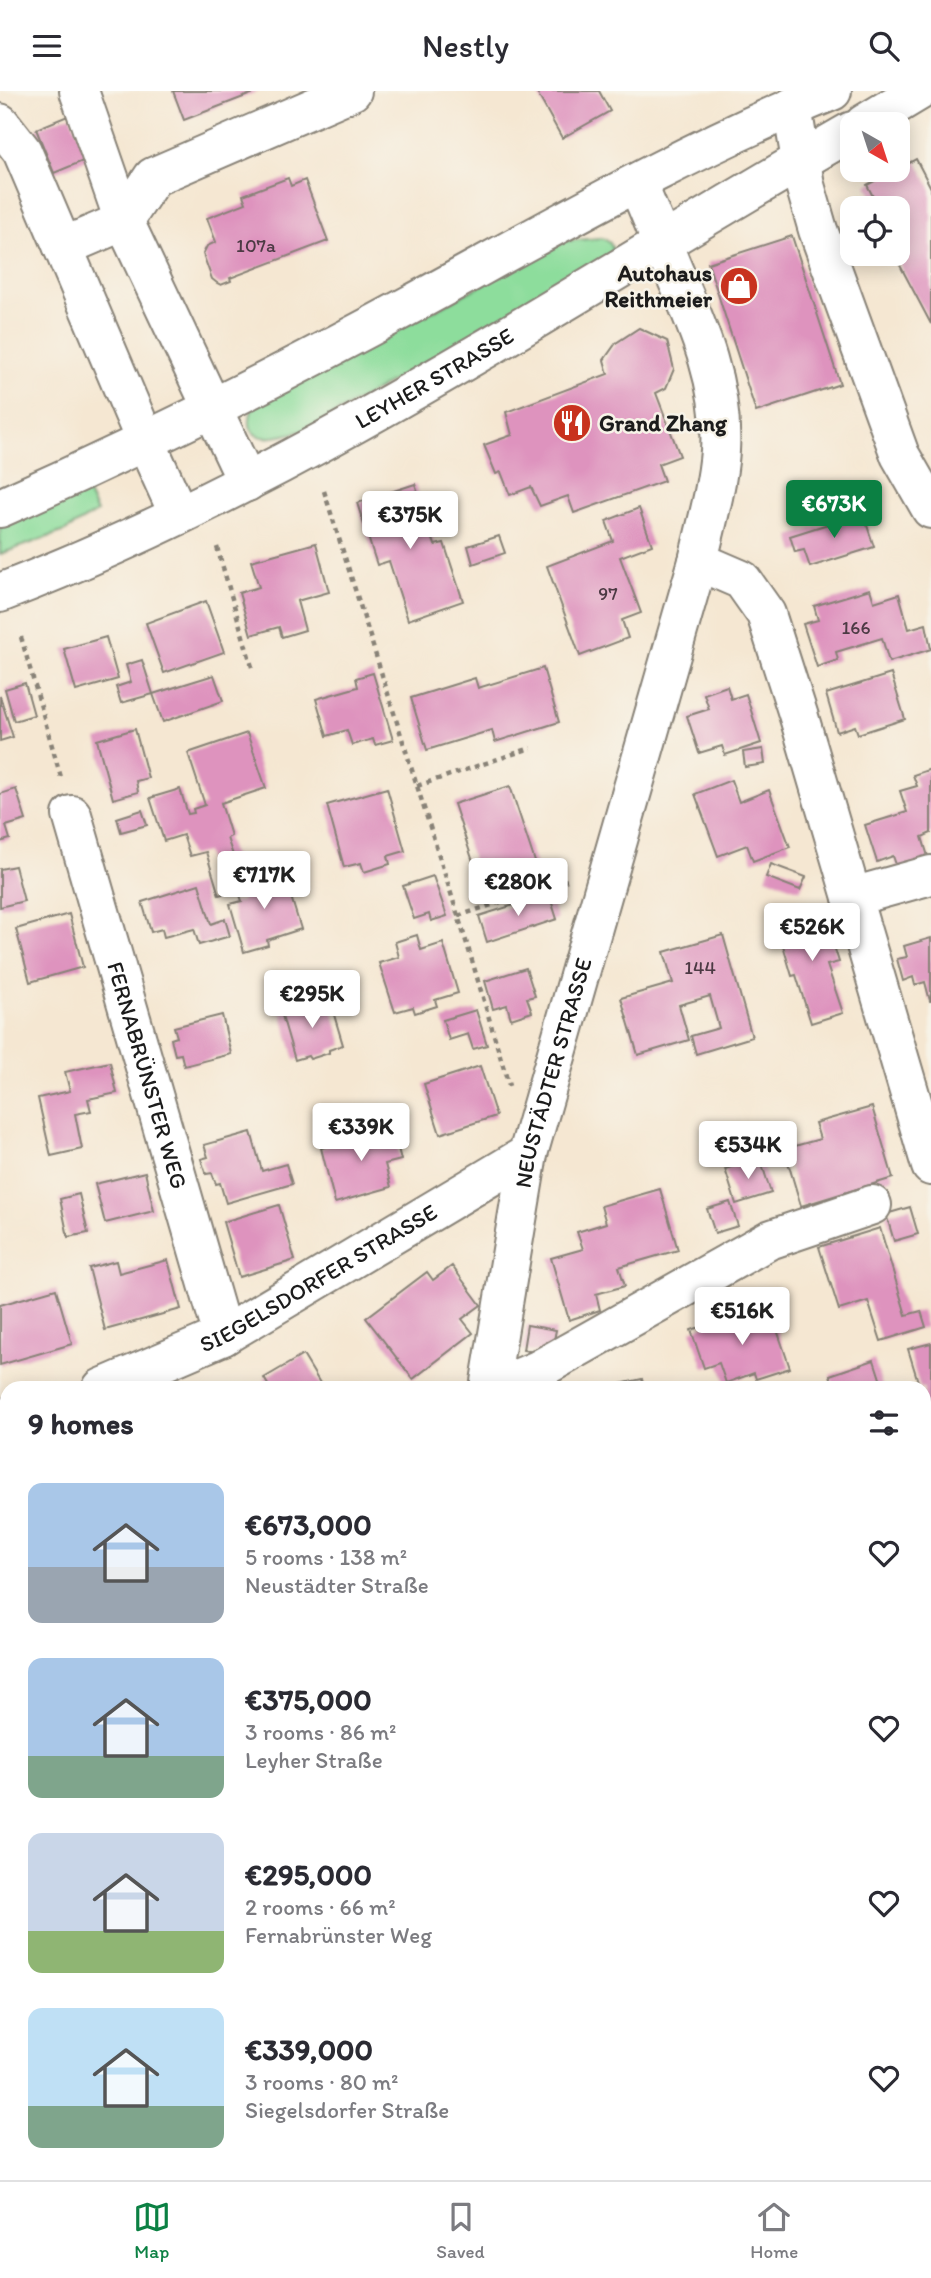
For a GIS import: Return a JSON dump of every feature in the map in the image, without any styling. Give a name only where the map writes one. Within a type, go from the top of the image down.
[{"type":"street","points":[[79,91],[124,221],[247,482]]},
{"type":"street","points":[[63,247],[124,221],[153,177],[352,91]]},
{"type":"street","points":[[0,508],[211,408],[409,306],[711,144],[832,91]]},
{"type":"street","points":[[884,112],[919,91]]},
{"type":"street","points":[[792,107],[800,161],[818,230],[900,456],[931,509]]},
{"type":"street","points":[[0,123],[22,151],[179,515]]},
{"type":"street","name":"LEYHER STRASSE","points":[[0,593],[103,551],[247,482],[373,413],[840,138]]},
{"type":"street","name":"NEUSTÄDTER STRASSE","points":[[490,1381],[528,1154],[698,561],[713,499],[720,450],[718,406],[711,367],[701,335],[637,183]]},
{"type":"street","points":[[698,561],[742,580],[766,614],[799,717],[931,1166]]},
{"type":"street","name":"FERNABRÜNSTER WEG","points":[[72,815],[223,1336]]},
{"type":"street","points":[[852,897],[931,875]]},
{"type":"street","name":"SIEGELSDORFER STRASSE","points":[[118,1381],[223,1336],[528,1154]]},
{"type":"street","points":[[512,1381],[538,1370],[769,1240],[872,1205]]},
{"type":"path","points":[[324,491],[458,916],[509,1089]]},
{"type":"path","points":[[217,547],[252,667]]},
{"type":"path","points":[[21,637],[72,815]]},
{"type":"path","points":[[417,786],[531,748]]},
{"type":"path","points":[[458,916],[575,878],[606,882]]},
{"type":"green space","points":[[601,238],[612,247],[613,252],[607,257],[309,429],[277,437],[257,436],[252,430],[250,421],[253,406],[565,241]]},
{"type":"green space","points":[[84,486],[97,512],[65,531],[0,554],[0,524]]},
{"type":"building","points":[[173,91],[259,91],[184,120]]},
{"type":"building","points":[[536,91],[599,91],[610,111],[562,138]]},
{"type":"building","points":[[70,115],[88,159],[54,173],[36,129]]},
{"type":"building","points":[[916,159],[931,188],[931,324],[900,266],[910,266],[910,196],[873,196],[867,185],[873,182],[910,182],[910,162]]},
{"type":"building","points":[[288,178],[291,186],[305,180],[328,241],[230,278],[231,281],[221,285],[217,283],[212,279],[203,254],[207,246],[216,242],[207,218],[246,203],[243,195]]},
{"type":"building","points":[[792,236],[840,384],[756,412],[708,263]]},
{"type":"building","points":[[639,328],[667,341],[674,369],[666,388],[656,393],[680,456],[658,464],[664,481],[574,513],[568,496],[540,506],[531,487],[510,495],[501,472],[496,474],[484,445],[512,435],[506,412],[608,374],[604,360],[616,343]]},
{"type":"building","points":[[415,484],[435,545],[444,543],[463,601],[408,620],[389,561],[377,565],[357,503]]},
{"type":"building","points":[[639,508],[652,545],[620,557],[641,613],[622,620],[628,638],[580,656],[547,566],[613,541],[606,521]]},
{"type":"building","points":[[863,513],[874,547],[810,567],[804,550],[795,552],[790,536]]},
{"type":"building","points":[[499,536],[505,553],[473,564],[468,546]]},
{"type":"building","points":[[316,543],[329,592],[297,601],[305,630],[282,637],[279,627],[251,635],[239,593],[259,587],[251,561]]},
{"type":"building","points":[[870,589],[874,602],[899,594],[909,629],[926,624],[931,649],[889,662],[882,638],[836,652],[838,660],[817,667],[803,624],[818,620],[814,606]]},
{"type":"building","points":[[206,601],[224,652],[164,673],[146,623]]},
{"type":"building","points":[[106,637],[118,679],[76,691],[64,649]]},
{"type":"building","points":[[142,660],[153,694],[121,703],[116,687],[131,682],[126,665]]},
{"type":"building","points":[[543,668],[559,722],[495,742],[492,730],[427,750],[411,698],[475,678],[478,688]]},
{"type":"building","points":[[373,673],[393,740],[375,745],[373,739],[352,745],[347,730],[327,736],[316,699],[358,687],[356,678]]},
{"type":"building","points":[[891,674],[905,719],[858,734],[855,726],[837,732],[826,694]]},
{"type":"building","points":[[214,675],[223,701],[163,722],[153,694]]},
{"type":"building","points":[[25,683],[34,715],[14,721],[5,689]]},
{"type":"building","points":[[727,686],[731,699],[746,694],[761,743],[725,755],[722,746],[699,753],[687,716],[709,709],[704,694]]},
{"type":"building","points":[[0,696],[13,737],[0,741]]},
{"type":"building","points":[[135,729],[148,778],[136,781],[138,792],[113,799],[97,740]]},
{"type":"building","points":[[247,733],[266,788],[221,803],[231,836],[227,838],[234,858],[224,861],[233,891],[219,895],[206,852],[190,856],[183,835],[164,841],[150,798],[180,789],[188,814],[194,813],[193,809],[205,805],[188,753]]},
{"type":"building","points":[[763,749],[765,764],[745,767],[743,752]]},
{"type":"building","points":[[931,769],[931,833],[922,837],[931,866],[900,876],[893,856],[877,862],[865,825],[907,812],[900,791],[917,786],[913,775]]},
{"type":"building","points":[[731,780],[739,802],[769,790],[790,847],[753,861],[747,845],[718,856],[695,794]]},
{"type":"building","points":[[510,786],[540,877],[484,895],[454,804]]},
{"type":"building","points":[[387,788],[405,851],[388,856],[390,864],[364,872],[361,863],[344,867],[327,805]]},
{"type":"building","points":[[16,789],[26,820],[6,826],[10,839],[0,842],[0,794]]},
{"type":"building","points":[[142,810],[147,825],[121,832],[117,818]]},
{"type":"building","points":[[771,864],[806,877],[800,890],[766,877]]},
{"type":"building","points":[[15,866],[24,901],[0,907],[0,869]]},
{"type":"building","points":[[276,870],[281,885],[287,884],[301,929],[267,940],[268,945],[244,952],[230,904],[242,901],[236,883]]},
{"type":"building","points":[[433,876],[447,916],[431,921],[429,914],[414,919],[403,886]]},
{"type":"building","points":[[199,884],[211,924],[225,919],[230,936],[199,945],[194,929],[164,937],[162,929],[151,932],[142,902]]},
{"type":"building","points":[[549,894],[557,919],[487,942],[479,916]]},
{"type":"building","points":[[823,911],[839,962],[827,965],[843,1013],[811,1023],[796,975],[792,976],[777,925]]},
{"type":"building","points":[[69,914],[83,967],[30,982],[16,929]]},
{"type":"building","points":[[417,935],[421,950],[443,943],[458,993],[435,1000],[437,1006],[415,1013],[413,1007],[395,1012],[379,963],[399,957],[395,942]]},
{"type":"building","points":[[723,935],[752,1037],[696,1054],[691,1036],[719,1028],[710,996],[679,1005],[689,1040],[638,1055],[621,998],[673,983],[664,952]]},
{"type":"building","points":[[931,938],[930,1001],[925,982],[915,985],[913,977],[903,981],[897,959],[907,957],[904,946]]},
{"type":"building","points":[[526,968],[535,996],[527,998],[532,1012],[511,1019],[507,1005],[493,1009],[485,981]]},
{"type":"building","points":[[329,998],[343,1045],[310,1059],[308,1056],[295,1060],[281,1012]]},
{"type":"building","points":[[476,1010],[487,1045],[473,1049],[468,1034],[449,1040],[443,1020]]},
{"type":"building","points":[[222,1015],[231,1054],[184,1066],[181,1054],[175,1055],[171,1039],[177,1037],[174,1027]]},
{"type":"building","points":[[110,1062],[117,1093],[88,1099],[91,1111],[75,1114],[82,1149],[51,1156],[38,1098],[70,1091],[65,1072]]},
{"type":"building","points":[[480,1066],[496,1116],[440,1134],[424,1084]]},
{"type":"building","points":[[872,1107],[893,1178],[801,1206],[784,1149],[820,1139],[815,1123]]},
{"type":"building","points":[[391,1120],[401,1160],[385,1164],[391,1187],[335,1203],[321,1148],[376,1133],[374,1124]]},
{"type":"building","points":[[251,1132],[262,1171],[286,1164],[292,1184],[226,1203],[220,1183],[216,1184],[212,1173],[206,1174],[201,1159],[208,1157],[204,1145]]},
{"type":"building","points":[[760,1158],[771,1193],[736,1204],[725,1169]]},
{"type":"building","points":[[145,1172],[154,1211],[105,1223],[95,1184]]},
{"type":"building","points":[[660,1189],[678,1250],[619,1267],[625,1286],[596,1294],[600,1310],[569,1320],[551,1258],[583,1249],[577,1232],[606,1223],[601,1206]]},
{"type":"building","points":[[79,1194],[88,1233],[68,1237],[60,1199]]},
{"type":"building","points":[[730,1202],[738,1226],[715,1233],[707,1209]]},
{"type":"building","points":[[279,1205],[295,1260],[239,1277],[223,1222]]},
{"type":"building","points":[[910,1207],[918,1234],[894,1241],[886,1214]]},
{"type":"building","points":[[880,1228],[906,1315],[921,1311],[926,1327],[881,1341],[868,1301],[839,1310],[819,1247]]},
{"type":"building","points":[[168,1260],[181,1309],[105,1330],[89,1268],[116,1261],[119,1273]]},
{"type":"building","points":[[452,1266],[481,1305],[462,1319],[473,1333],[413,1379],[366,1318],[427,1272],[433,1280]]},
{"type":"building","points":[[56,1289],[72,1344],[0,1365],[0,1305]]},
{"type":"building","points":[[771,1312],[790,1368],[756,1379],[754,1373],[725,1381],[719,1363],[704,1368],[691,1330],[735,1315],[738,1323]]},
{"type":"building","points":[[527,1325],[556,1330],[551,1355],[523,1350]]},
{"type":"building","points":[[931,1343],[931,1381],[918,1381],[908,1349]]},
{"type":"building","points":[[303,1355],[319,1381],[266,1381],[264,1378]]},
{"type":"building","points":[[874,1360],[881,1381],[832,1381],[830,1375]]},
{"type":"place","name":"Autohaus Reithmeier","points":[[739,286]]},
{"type":"place","name":"Grand Zhang","points":[[572,423]]}]
